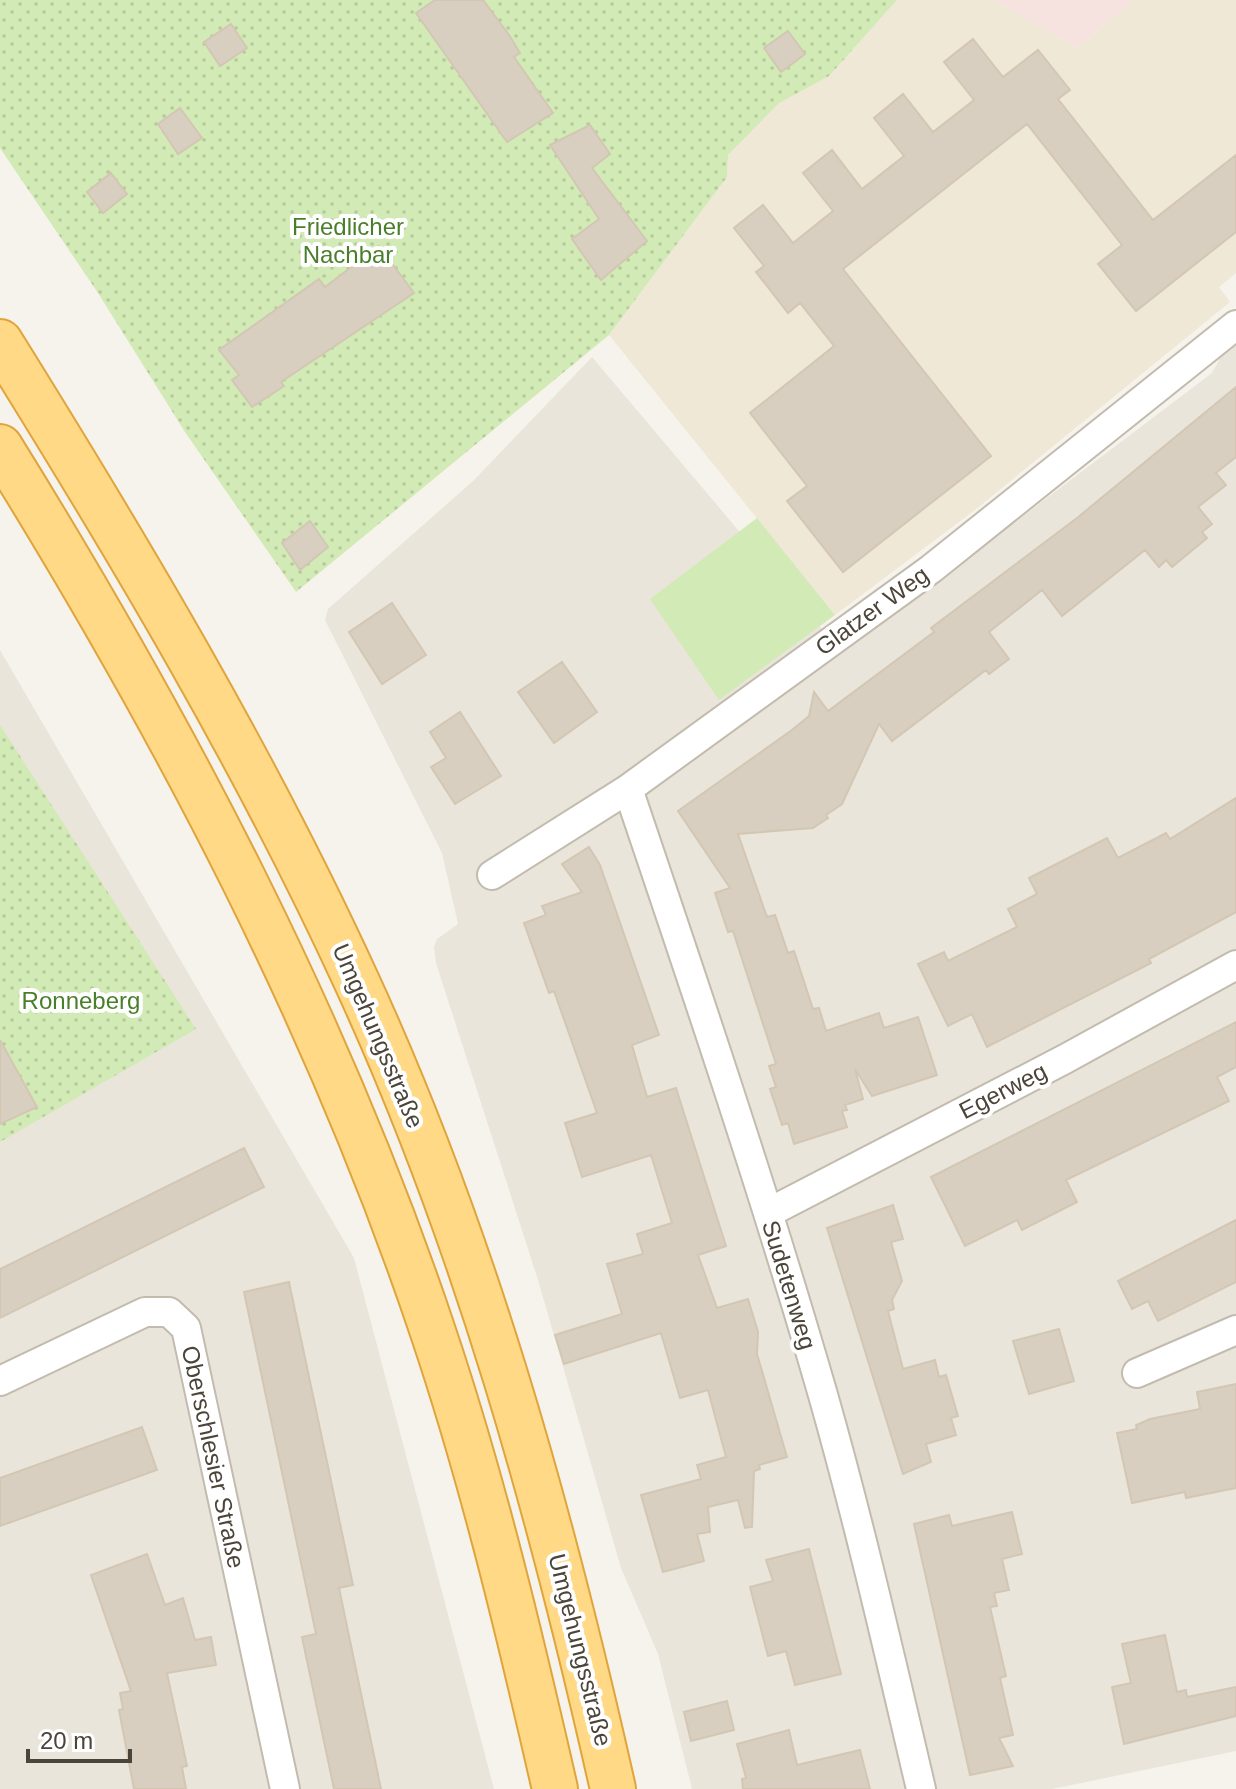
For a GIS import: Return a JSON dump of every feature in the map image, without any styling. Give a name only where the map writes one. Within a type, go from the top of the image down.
[{"type":"highway","name":"Umgehungsstraße","points":[[0,342],[93,491],[219,708],[276,814],[358,982],[450,1212],[529,1449],[613,1789]]},
{"type":"highway","points":[[0,447],[200,790],[259,906],[352,1117],[404,1250],[471,1451],[507,1581],[555,1789]]},
{"type":"street","name":"Glatzer Weg","points":[[492,875],[628,789],[931,569],[1236,325]]},
{"type":"street","name":"Sudetenweg","points":[[628,789],[768,1213],[854,1509],[921,1789]]},
{"type":"street","name":"Egerweg","points":[[768,1213],[1065,1059],[1236,965]]},
{"type":"street","name":"Oberschlesier Straße","points":[[0,1381],[145,1312],[169,1312],[186,1328],[285,1789]]},
{"type":"street","points":[[1137,1373],[1236,1330]]},
{"type":"shaded area","points":[[897,0],[993,0],[1077,48],[1134,0],[1236,0],[1236,273],[1219,287],[1230,302],[975,510],[835,615],[609,335],[727,177],[728,155],[779,102],[829,76]]},
{"type":"shaded area","points":[[993,0],[1134,0],[1077,48]]},
{"type":"shaded area","points":[[1236,329],[1236,1751],[1052,1789],[692,1789],[658,1654],[621,1568],[538,1280],[436,963],[434,947],[437,939],[458,924],[442,853],[325,620],[328,609],[473,481],[592,357],[842,653],[1212,373]]},
{"type":"shaded area","points":[[0,650],[354,1258],[494,1789],[0,1789]]},
{"type":"green space","name":"Friedlicher Nachbar","points":[[0,0],[897,0],[829,76],[779,103],[728,155],[727,177],[609,335],[296,592],[185,432],[98,293],[0,148]]},
{"type":"green space","points":[[757,518],[835,615],[719,700],[650,599]]},
{"type":"green space","name":"Ronneberg","points":[[0,725],[196,1029],[0,1142]]},
{"type":"building","points":[[435,0],[483,0],[509,35],[520,53],[514,57],[553,113],[507,142],[416,13]]},
{"type":"building","points":[[231,24],[247,48],[220,66],[204,42]]},
{"type":"building","points":[[788,31],[805,54],[781,72],[764,48]]},
{"type":"building","points":[[973,39],[1003,77],[1038,50],[1070,90],[1058,99],[1153,220],[1236,155],[1236,232],[1136,311],[1098,264],[1122,245],[1027,124],[843,269],[991,456],[843,572],[787,501],[807,486],[750,413],[834,346],[800,303],[788,313],[756,272],[764,266],[734,228],[763,205],[793,243],[833,211],[803,173],[832,150],[862,189],[904,156],[874,118],[903,94],[933,132],[974,100],[944,62]]},
{"type":"building","points":[[180,108],[202,138],[178,154],[158,124]]},
{"type":"building","points":[[590,125],[610,154],[592,168],[647,241],[601,280],[572,239],[599,219],[550,145]]},
{"type":"building","points":[[111,173],[127,194],[103,213],[87,192]]},
{"type":"building","points":[[379,246],[414,293],[281,382],[284,386],[252,407],[232,380],[239,375],[219,350],[319,279],[325,287]]},
{"type":"building","points":[[1236,387],[1236,457],[1216,473],[1226,485],[1198,507],[1212,524],[1202,532],[1207,538],[1172,567],[1166,560],[1159,567],[1145,550],[1062,616],[1042,590],[989,632],[1009,659],[989,674],[986,670],[892,741],[879,724],[842,804],[826,815],[828,818],[813,828],[738,834],[767,917],[775,915],[788,953],[794,951],[813,1009],[819,1008],[826,1031],[879,1013],[884,1028],[918,1017],[937,1075],[872,1096],[855,1069],[863,1099],[845,1105],[847,1110],[842,1111],[847,1127],[794,1144],[788,1123],[782,1125],[770,1089],[776,1087],[769,1066],[776,1064],[733,931],[728,932],[715,893],[730,888],[678,811],[809,716],[814,692],[828,711],[934,632],[931,628],[1077,518]]},
{"type":"building","points":[[310,521],[328,547],[300,570],[282,543]]},
{"type":"building","points":[[392,603],[426,655],[382,684],[349,632]]},
{"type":"building","points":[[562,662],[597,712],[554,743],[518,692]]},
{"type":"building","points":[[460,712],[501,776],[455,804],[431,767],[446,758],[430,732]]},
{"type":"building","points":[[1236,798],[1236,912],[1149,959],[1151,963],[987,1047],[972,1014],[948,1026],[918,964],[944,952],[948,961],[1017,927],[1008,909],[1037,894],[1029,878],[1107,838],[1118,858],[1166,833],[1170,839]]},
{"type":"building","points":[[589,847],[600,865],[659,1035],[632,1045],[647,1097],[676,1088],[726,1246],[698,1255],[717,1308],[748,1299],[758,1332],[757,1354],[787,1457],[759,1465],[760,1469],[754,1471],[752,1527],[745,1528],[738,1500],[708,1507],[710,1532],[697,1534],[704,1561],[663,1572],[641,1495],[701,1479],[697,1465],[726,1457],[708,1390],[680,1398],[661,1333],[564,1364],[555,1335],[622,1314],[607,1264],[643,1254],[637,1234],[672,1223],[651,1155],[582,1177],[565,1123],[597,1113],[554,991],[549,993],[524,923],[546,915],[542,906],[582,892],[562,864]]},
{"type":"building","points":[[1236,1022],[1236,1067],[1217,1077],[1229,1101],[1066,1180],[1077,1202],[1022,1230],[1017,1220],[965,1246],[931,1177]]},
{"type":"building","points":[[0,1040],[37,1107],[0,1124]]},
{"type":"building","points":[[244,1148],[264,1187],[0,1318],[0,1269]]},
{"type":"building","points":[[893,1205],[903,1239],[891,1242],[902,1281],[892,1300],[894,1309],[888,1311],[903,1369],[935,1360],[939,1377],[946,1375],[958,1416],[951,1418],[956,1435],[926,1444],[931,1462],[903,1474],[827,1228]]},
{"type":"building","points":[[1236,1220],[1236,1282],[1158,1321],[1148,1301],[1132,1309],[1118,1281]]},
{"type":"building","points":[[289,1282],[353,1585],[339,1588],[381,1789],[334,1789],[302,1637],[316,1634],[244,1292]]},
{"type":"building","points":[[1059,1329],[1074,1381],[1029,1394],[1013,1341]]},
{"type":"building","points":[[1236,1384],[1236,1488],[1186,1498],[1185,1492],[1132,1503],[1117,1433],[1137,1429],[1136,1425],[1150,1419],[1200,1409],[1197,1392]]},
{"type":"building","points":[[142,1427],[157,1470],[0,1526],[0,1478]]},
{"type":"building","points":[[1012,1512],[1022,1554],[1002,1559],[1009,1590],[994,1593],[997,1606],[990,1607],[1006,1676],[1000,1678],[1013,1735],[999,1738],[1013,1766],[970,1775],[914,1524],[949,1515],[952,1526]]},
{"type":"building","points":[[809,1549],[841,1674],[795,1685],[786,1651],[768,1656],[750,1587],[773,1581],[766,1560]]},
{"type":"building","points":[[147,1554],[165,1605],[183,1598],[195,1640],[211,1637],[216,1665],[167,1673],[187,1766],[182,1767],[186,1789],[134,1789],[119,1710],[123,1709],[120,1693],[131,1691],[91,1575]]},
{"type":"building","points":[[1165,1635],[1177,1692],[1186,1690],[1187,1697],[1236,1687],[1236,1716],[1124,1744],[1112,1687],[1131,1683],[1122,1644]]},
{"type":"building","points":[[727,1701],[734,1730],[691,1741],[684,1712]]},
{"type":"building","points":[[789,1730],[797,1765],[860,1750],[870,1789],[743,1789],[742,1779],[746,1778],[737,1744]]}]
